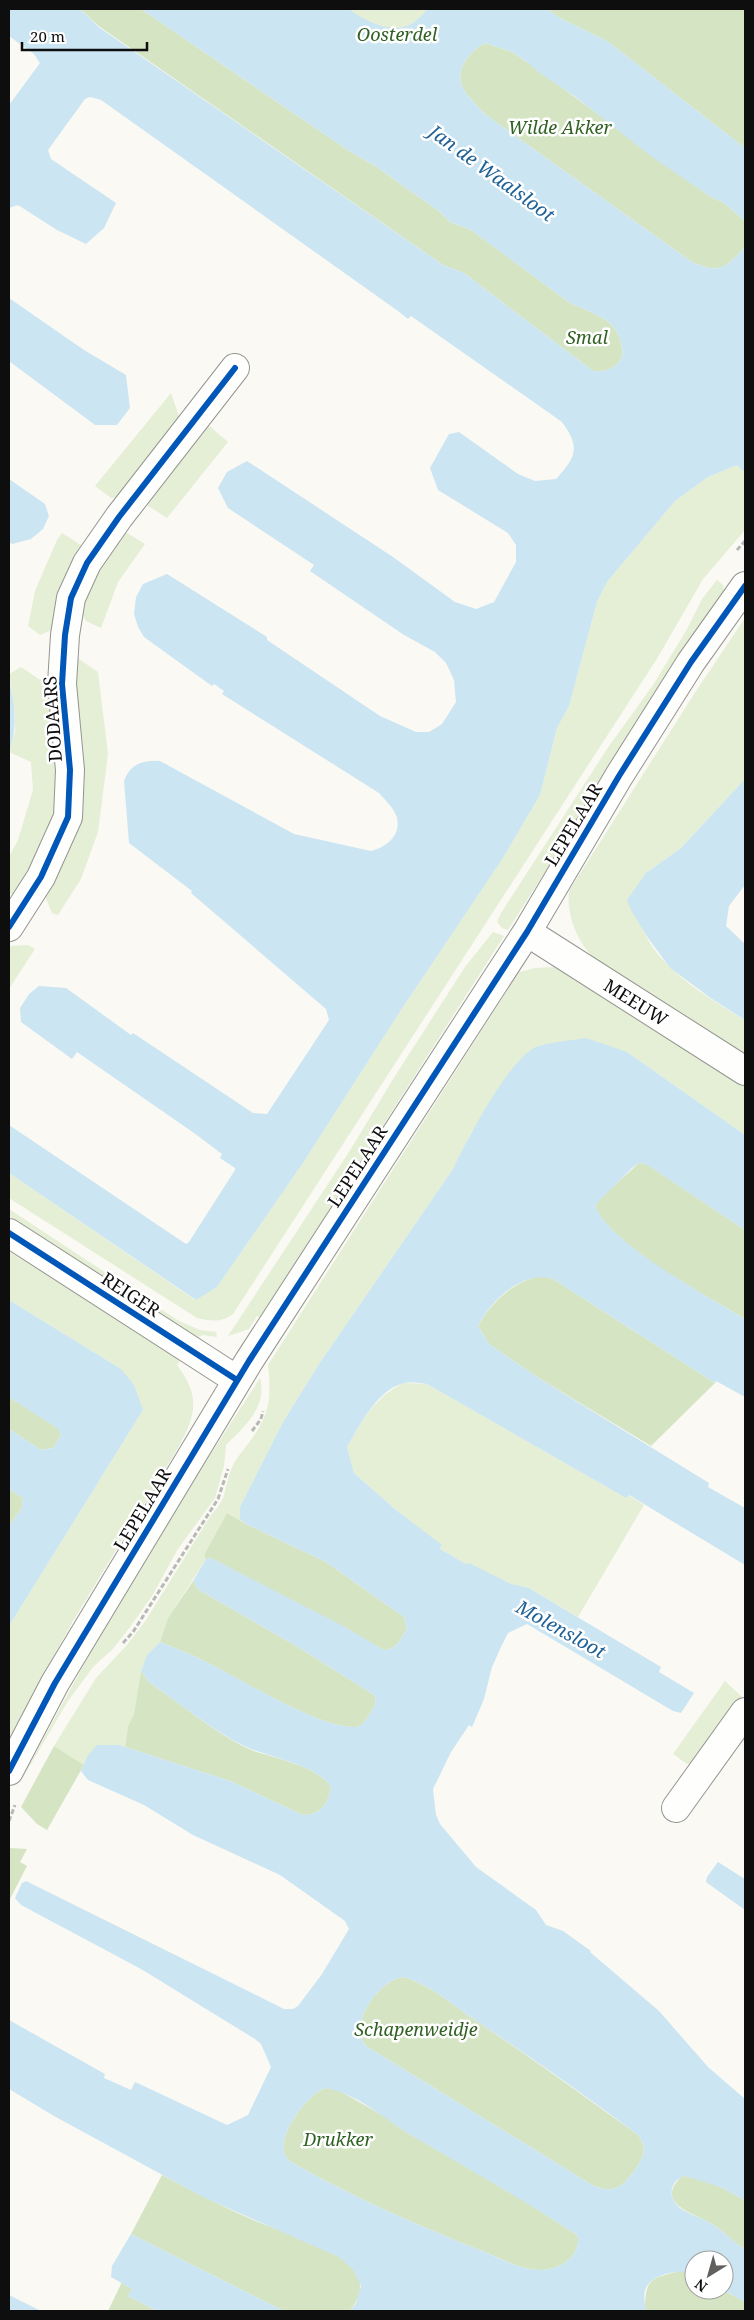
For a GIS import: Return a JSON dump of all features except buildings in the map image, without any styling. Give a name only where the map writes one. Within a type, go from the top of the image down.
[{"type":"street","name":"DODAARS","points":[[9,927],[41,877],[68,817],[70,770],[62,684],[64,635],[71,598],[87,563],[119,517],[235,368]]},
{"type":"street","name":"LEPELAAR","points":[[9,1771],[54,1683],[237,1380],[526,932],[619,776],[691,662],[745,586]]},
{"type":"street","name":"MEEUW","points":[[526,932],[745,1071]]},
{"type":"street","name":"REIGER","points":[[9,1234],[237,1380]]},
{"type":"street","points":[[676,1808],[745,1712]]},
{"type":"green space","name":"Smal","points":[[80,9],[141,9],[349,151],[374,165],[440,212],[450,222],[471,230],[567,301],[607,321],[618,334],[622,351],[621,359],[609,369],[593,371],[464,273],[443,265],[100,27]]},
{"type":"green space","name":"Oosterdel","points":[[318,9],[446,9],[403,69]]},
{"type":"green space","points":[[547,9],[745,9],[745,148],[607,41],[558,17]]},
{"type":"green space","name":"Wilde Akker","points":[[485,43],[512,52],[527,62],[711,197],[724,203],[745,221],[745,247],[727,265],[722,267],[709,268],[692,262],[486,115],[470,98],[463,88],[461,81],[462,68],[465,61],[479,46]]},
{"type":"green space","points":[[171,393],[181,422],[120,497],[111,498],[95,486]]},
{"type":"green space","points":[[208,425],[228,442],[167,518],[145,504]]},
{"type":"green space","points":[[737,465],[745,473],[745,530],[703,579],[658,657],[233,1314],[224,1319],[215,1320],[197,1318],[9,1198],[9,1173],[195,1300],[217,1287],[301,1166],[401,1010],[503,858],[540,795],[557,728],[569,706],[597,602],[607,582],[675,501],[708,477]]},
{"type":"green space","points":[[124,531],[145,544],[118,582],[101,628],[86,621],[81,612],[102,562]]},
{"type":"green space","points":[[62,533],[84,547],[52,630],[40,635],[28,626],[35,591],[57,540]]},
{"type":"green space","points":[[717,580],[723,585],[725,593],[508,930],[502,928],[497,922],[501,913],[607,749],[653,685],[686,631],[702,599]]},
{"type":"green space","points":[[745,618],[745,779],[681,848],[646,873],[641,922],[649,941],[671,968],[700,992],[745,1020],[745,1057],[596,960],[584,946],[571,919],[569,891],[696,691]]},
{"type":"green space","points":[[73,655],[98,672],[108,754],[98,832],[81,879],[58,915],[52,913],[44,894],[64,861],[72,842]]},
{"type":"green space","points":[[21,667],[52,688],[57,728],[58,772],[54,817],[49,836],[39,860],[15,896],[9,893],[9,857],[18,840],[33,790],[31,762],[9,752],[15,732],[15,715],[9,674]]},
{"type":"green space","points":[[493,932],[504,936],[260,1318],[257,1316],[249,1329],[228,1336],[349,1152],[465,967]]},
{"type":"green space","points":[[28,945],[35,949],[9,989],[9,946]]},
{"type":"green space","points":[[554,967],[569,971],[745,1086],[745,1135],[627,1052],[515,1066],[471,1133],[453,1169],[319,1364],[283,1422],[240,1507],[240,1519],[246,1524],[227,1513],[204,1555],[206,1559],[168,1618],[160,1642],[147,1655],[141,1671],[134,1714],[128,1726],[125,1747],[118,1745],[88,1755],[84,1765],[54,1746],[96,1678],[127,1645],[146,1620],[220,1503],[232,1467],[261,1425],[265,1416],[270,1389],[268,1365],[519,972],[535,968]]},
{"type":"green space","points":[[639,1163],[647,1164],[745,1230],[745,1319],[685,1284],[643,1256],[607,1225],[595,1209],[596,1202]]},
{"type":"green space","points":[[9,1209],[179,1321],[200,1330],[216,1332],[217,1337],[203,1335],[198,1337],[186,1330],[9,1216]]},
{"type":"green space","points":[[9,1251],[168,1351],[180,1361],[177,1365],[190,1387],[193,1406],[189,1426],[178,1448],[73,1621],[9,1738],[9,1626],[143,1410],[121,1369],[9,1300]]},
{"type":"green space","points":[[543,1276],[553,1279],[715,1383],[651,1446],[537,1377],[489,1344],[478,1326],[490,1308],[505,1293],[523,1282]]},
{"type":"green space","points":[[260,1378],[262,1388],[258,1407],[247,1424],[226,1445],[224,1466],[215,1498],[178,1549],[152,1596],[130,1627],[113,1649],[94,1666],[68,1701],[16,1789],[106,1624],[172,1514]]},
{"type":"green space","points":[[404,1383],[427,1384],[626,1498],[628,1495],[644,1505],[578,1617],[529,1588],[511,1584],[466,1564],[440,1549],[442,1546],[396,1510],[354,1473],[347,1447],[364,1418],[385,1394]]},
{"type":"green space","points":[[9,1397],[58,1428],[61,1435],[53,1448],[41,1450],[9,1429]]},
{"type":"green space","points":[[9,1489],[23,1498],[22,1508],[9,1526]]},
{"type":"green space","points":[[227,1513],[326,1562],[404,1617],[407,1628],[396,1645],[384,1650],[211,1558],[206,1559],[204,1555]]},
{"type":"green space","points":[[193,1581],[199,1590],[298,1647],[374,1695],[375,1700],[371,1713],[360,1726],[356,1727],[321,1720],[278,1701],[197,1657],[160,1642],[168,1618]]},
{"type":"green space","points":[[141,1671],[149,1682],[244,1747],[309,1769],[318,1775],[331,1788],[325,1804],[319,1811],[303,1815],[230,1781],[125,1747],[128,1726],[134,1714]]},
{"type":"green space","points":[[725,1681],[743,1698],[697,1763],[687,1764],[673,1754]]},
{"type":"green space","points":[[54,1746],[84,1765],[47,1830],[37,1824],[21,1807]]},
{"type":"green space","points":[[9,1848],[27,1849],[20,1862],[27,1866],[9,1901]]},
{"type":"green space","name":"Schapenweidje","points":[[403,1977],[413,1980],[440,1996],[638,2135],[644,2150],[634,2172],[625,2182],[613,2189],[604,2189],[592,2185],[366,2046],[361,2037],[360,2026],[368,2004],[384,1986]]},
{"type":"green space","name":"Drukker","points":[[325,2088],[338,2090],[382,2115],[408,2133],[521,2199],[574,2233],[578,2237],[578,2244],[572,2257],[554,2268],[540,2270],[517,2266],[385,2210],[291,2162],[285,2154],[286,2133],[299,2110]]},
{"type":"green space","points":[[162,2175],[240,2214],[306,2240],[335,2254],[354,2270],[359,2280],[359,2296],[350,2311],[284,2311],[131,2234]]},
{"type":"green space","points":[[682,2176],[690,2176],[707,2181],[745,2200],[745,2249],[715,2226],[678,2206],[672,2193],[674,2185]]},
{"type":"green space","points":[[680,2271],[684,2272],[684,2300],[734,2300],[734,2296],[745,2302],[745,2311],[647,2311],[645,2309],[645,2299],[649,2285],[652,2281]]},
{"type":"green space","points":[[122,2282],[132,2289],[128,2296],[157,2311],[108,2311]]},
{"type":"water","name":"Jan de Waalsloot","points":[[9,9],[80,9],[100,28],[443,265],[464,273],[593,371],[601,371],[612,367],[622,357],[623,353],[618,334],[607,321],[567,301],[471,230],[450,222],[440,212],[374,165],[349,151],[141,9],[349,9],[369,21],[394,28],[412,24],[428,9],[547,9],[558,17],[607,41],[745,148],[745,221],[724,203],[711,197],[652,157],[577,98],[512,52],[485,43],[479,46],[465,61],[461,74],[463,88],[486,115],[692,262],[709,268],[722,267],[727,265],[745,247],[745,473],[737,465],[708,477],[675,501],[607,582],[597,602],[569,706],[557,728],[540,795],[503,858],[401,1010],[301,1166],[217,1287],[196,1300],[9,1173],[9,1125],[186,1244],[235,1168],[220,1158],[222,1154],[194,1133],[77,1052],[72,1059],[21,1022],[20,1008],[29,994],[39,986],[66,988],[131,1035],[133,1033],[253,1113],[267,1114],[329,1020],[326,1009],[191,893],[192,891],[129,843],[124,781],[130,771],[138,764],[148,761],[160,761],[294,834],[371,851],[383,846],[392,839],[398,822],[393,809],[379,793],[222,694],[224,691],[214,684],[212,686],[144,637],[138,627],[134,614],[136,597],[143,584],[167,574],[267,637],[267,640],[380,716],[416,732],[429,732],[442,724],[456,702],[454,680],[446,663],[435,652],[404,635],[310,571],[314,565],[228,508],[218,488],[227,472],[247,461],[393,557],[455,602],[476,609],[494,602],[516,562],[516,545],[508,533],[438,490],[430,468],[449,434],[459,432],[518,474],[535,481],[556,479],[572,457],[574,445],[562,422],[411,316],[408,319],[101,100],[90,97],[85,99],[48,150],[51,159],[116,203],[104,228],[86,244],[57,230],[18,205],[9,208],[9,105],[40,63],[34,54],[9,36]]},
{"type":"water","points":[[9,298],[84,350],[126,375],[130,408],[117,425],[95,425],[9,361]]},
{"type":"water","points":[[9,479],[45,504],[49,516],[43,529],[31,539],[12,544],[9,542]]},
{"type":"water","points":[[9,680],[13,698],[15,725],[9,752]]},
{"type":"water","points":[[745,779],[745,885],[729,906],[726,926],[745,944],[745,1020],[712,999],[670,968],[648,938],[627,900],[646,873],[681,848]]},
{"type":"water","name":"Molensloot","points":[[586,1038],[627,1052],[745,1135],[745,1230],[646,1164],[639,1163],[632,1168],[595,1205],[603,1220],[638,1252],[745,1319],[745,1397],[716,1381],[715,1383],[553,1279],[542,1277],[530,1279],[509,1289],[491,1306],[478,1326],[489,1344],[537,1377],[709,1483],[708,1487],[745,1508],[745,1565],[629,1495],[626,1498],[427,1384],[404,1383],[386,1393],[370,1409],[347,1447],[354,1473],[396,1510],[442,1545],[440,1549],[466,1564],[469,1563],[511,1584],[529,1588],[661,1667],[659,1672],[694,1693],[681,1713],[673,1711],[527,1624],[508,1633],[492,1667],[484,1699],[472,1727],[469,1725],[451,1752],[433,1789],[436,1815],[440,1824],[476,1867],[536,1910],[546,1925],[563,1931],[591,1951],[659,2011],[708,2067],[745,2099],[745,2200],[720,2187],[685,2176],[674,2184],[672,2196],[674,2202],[679,2207],[715,2226],[745,2249],[745,2302],[734,2296],[734,2250],[684,2250],[684,2272],[667,2274],[649,2283],[645,2293],[645,2309],[647,2311],[350,2311],[356,2303],[361,2286],[353,2269],[339,2257],[203,2197],[54,2116],[9,2089],[9,2020],[105,2074],[104,2078],[131,2090],[135,2082],[227,2125],[248,2115],[271,2067],[261,2044],[255,2039],[141,1969],[21,1905],[15,1898],[22,1883],[26,1881],[284,2009],[293,2009],[298,2006],[322,1974],[349,1929],[345,1921],[280,1875],[193,1835],[144,1805],[88,1780],[81,1771],[88,1755],[97,1745],[119,1745],[230,1781],[303,1815],[319,1811],[325,1804],[331,1788],[318,1775],[309,1769],[244,1746],[231,1739],[149,1682],[141,1671],[147,1655],[160,1642],[197,1657],[279,1701],[321,1720],[358,1727],[362,1725],[369,1715],[375,1703],[374,1695],[298,1647],[199,1590],[193,1581],[206,1559],[211,1558],[345,1627],[384,1650],[392,1648],[398,1642],[407,1628],[404,1617],[326,1562],[246,1524],[240,1519],[240,1507],[283,1422],[319,1364],[453,1169],[500,1085],[523,1056],[538,1046]],"holes":[[[403,1977],[413,1980],[440,1996],[557,2076],[638,2135],[643,2144],[643,2155],[634,2172],[625,2182],[613,2189],[604,2189],[592,2185],[366,2046],[361,2037],[360,2026],[368,2004],[384,1986],[394,1980]],[[325,2088],[337,2091],[370,2107],[411,2135],[574,2233],[578,2237],[578,2244],[572,2257],[554,2268],[540,2270],[517,2266],[385,2210],[291,2162],[285,2154],[284,2144],[286,2133],[299,2110]]]},
{"type":"water","points":[[9,1300],[121,1369],[134,1385],[143,1410],[9,1626],[9,1526],[22,1508],[23,1498],[9,1489],[9,1429],[41,1450],[53,1448],[61,1435],[57,1428],[9,1397]]},
{"type":"water","points":[[718,1862],[745,1879],[745,1910],[706,1882],[707,1877]]},
{"type":"water","points":[[131,2234],[284,2311],[157,2311],[128,2296],[132,2289],[111,2277],[112,2266]]},
{"type":"water","points":[[9,2295],[41,2311],[9,2311]]},
{"type":"cycle path","points":[[9,927],[41,877],[68,817],[70,770],[62,684],[65,635],[71,598],[87,563],[119,517],[235,368]]},
{"type":"cycle path","points":[[9,1771],[55,1683],[249,1361],[527,932],[619,776],[691,662],[745,586]]},
{"type":"cycle path","points":[[9,1233],[237,1380]]}]
